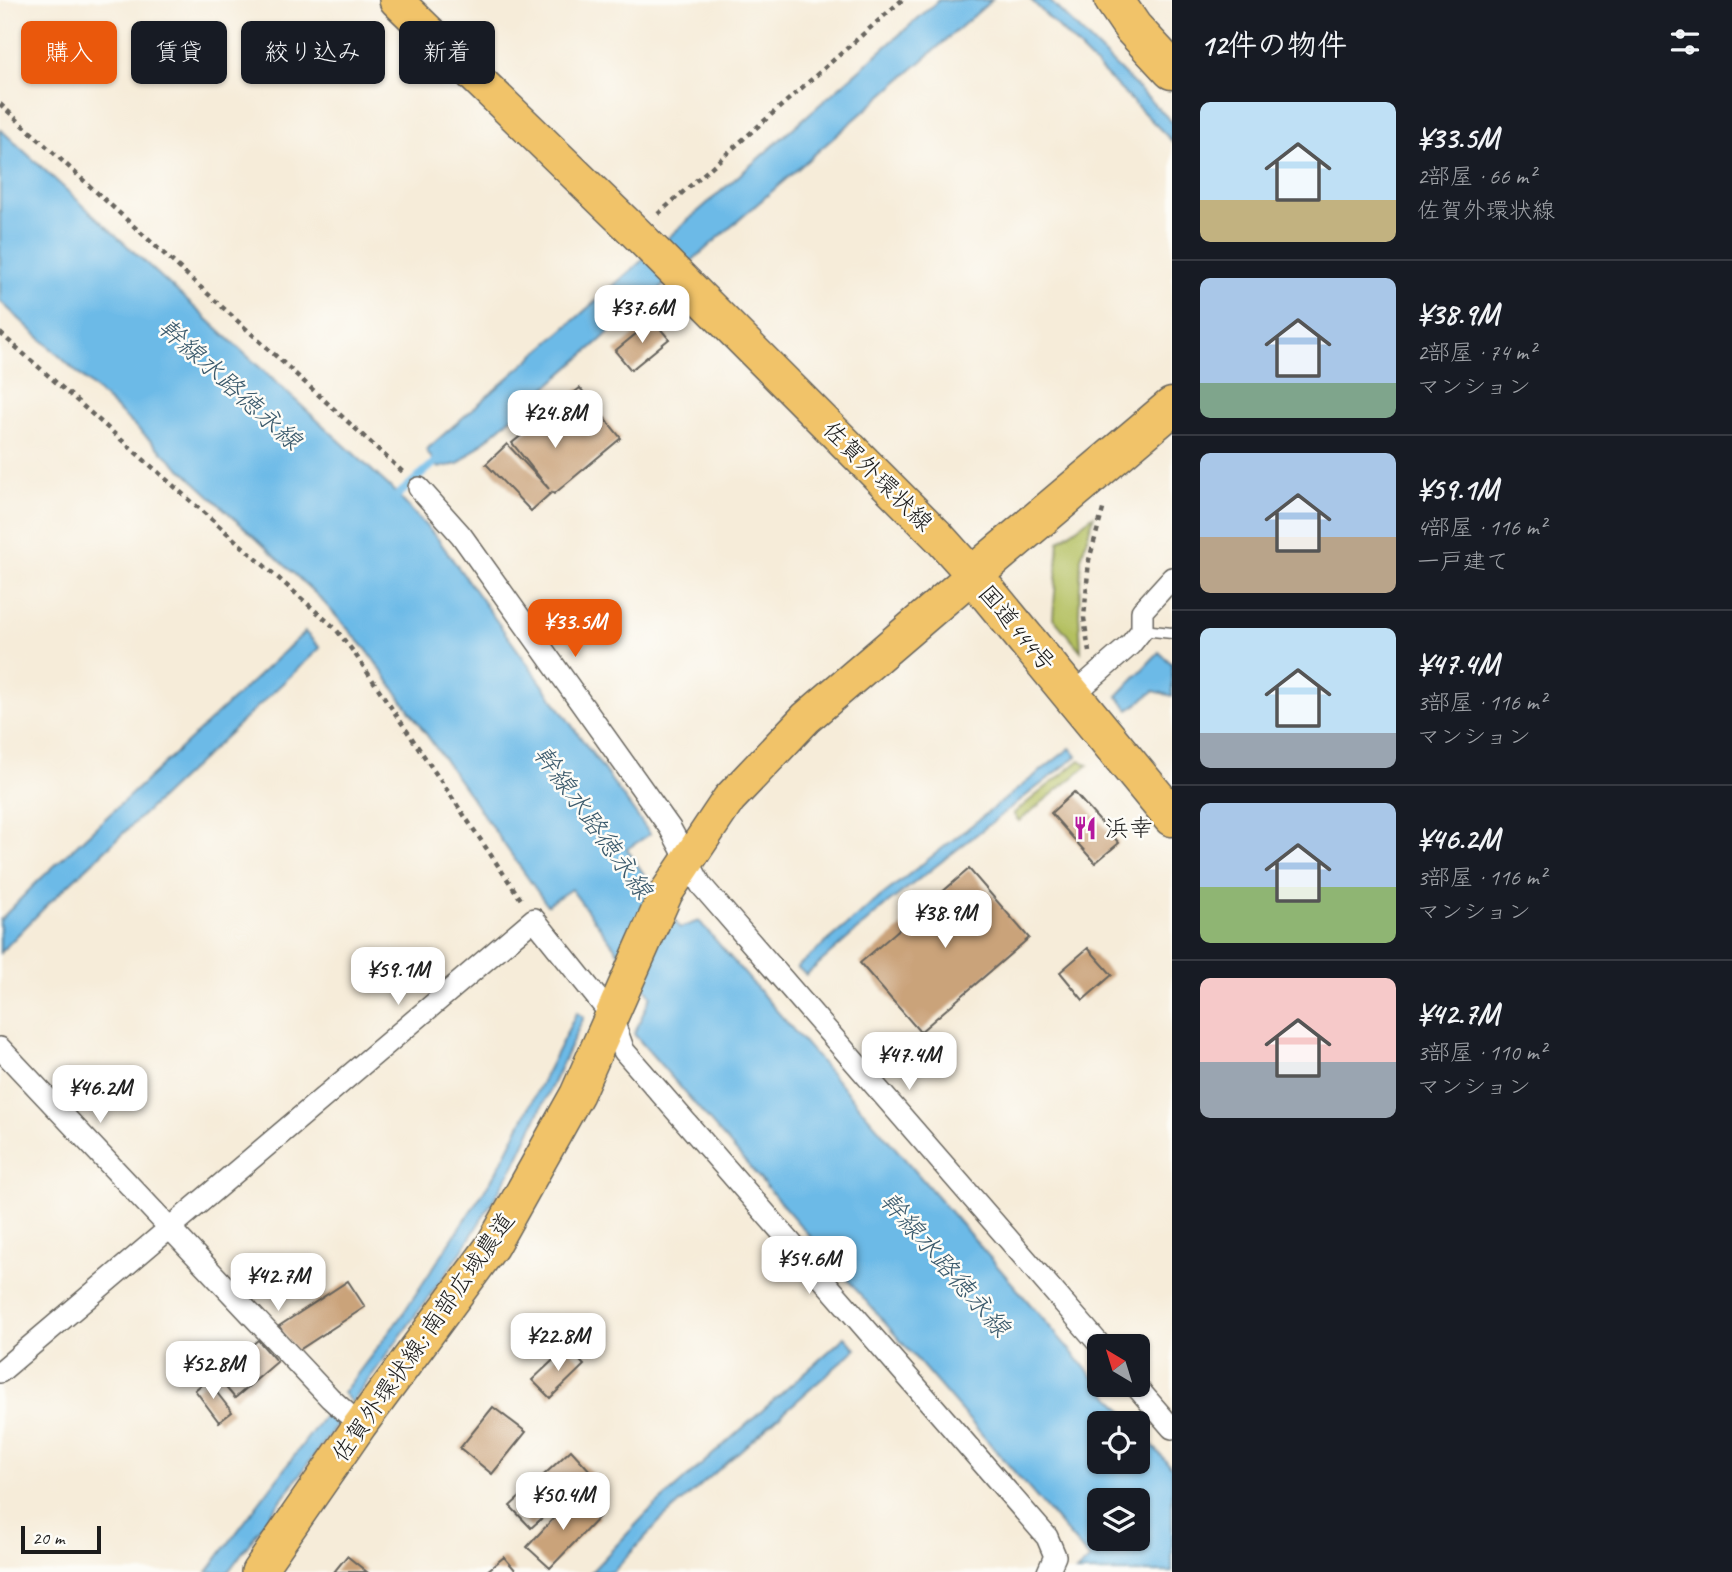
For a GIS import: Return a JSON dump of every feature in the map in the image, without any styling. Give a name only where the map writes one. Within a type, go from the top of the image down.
[{"type":"highway","points":[[1114,0],[1133,28],[1172,70]]},
{"type":"highway","name":"国道444号","points":[[1172,407],[973,575],[1083,686],[1172,817]]},
{"type":"main road","name":"佐賀外環状線","points":[[396,0],[636,233],[938,536],[973,575]]},
{"type":"main road","points":[[686,861],[729,799],[806,718],[973,575]]},
{"type":"main road","name":"佐賀外環状線; 南部広域農道","points":[[258,1572],[360,1425],[492,1246],[577,1094],[666,894],[686,861]]},
{"type":"street","points":[[413,482],[461,534],[670,828],[701,885],[1091,1334]]},
{"type":"street","points":[[1083,686],[1142,631],[1142,611],[1172,578]]},
{"type":"street","points":[[0,1372],[534,919],[611,1015],[624,1051],[1047,1537],[1055,1556],[1048,1572]]},
{"type":"street","points":[[0,1048],[330,1398],[360,1425]]},
{"type":"street","points":[[1145,1397],[1172,1427]]},
{"type":"lane","points":[[1142,631],[1172,633]]},
{"type":"path","points":[[636,233],[902,0]]},
{"type":"path","points":[[0,104],[413,482]]},
{"type":"path","points":[[0,333],[335,628],[534,919]]},
{"type":"path","points":[[1083,686],[1084,618],[1089,560],[1105,503]]},
{"type":"green space","points":[[1094,515],[1081,558],[1081,651],[1053,618],[1059,541]]},
{"type":"green space","points":[[1080,760],[1088,765],[1019,821],[1013,814]]},
{"type":"water","points":[[939,0],[992,0],[458,464],[438,468],[426,450]]},
{"type":"water","points":[[1031,0],[1049,0],[1172,122],[1172,141]]},
{"type":"water","name":"幹線水路徳永線","points":[[0,129],[390,487],[437,538],[650,834],[627,849],[680,928],[699,921],[1087,1370],[1087,1397],[1111,1397],[1123,1411],[1087,1411],[1087,1474],[1150,1474],[1150,1442],[1172,1468],[1172,1572],[1076,1572],[1090,1559],[634,1034],[651,996],[571,889],[547,905],[366,649],[319,597],[0,301]]},
{"type":"water","points":[[305,632],[320,648],[48,904],[0,953],[0,920],[35,884]]},
{"type":"water","points":[[1159,652],[1172,664],[1172,696],[1154,691],[1129,710],[1117,696]]},
{"type":"water","points":[[1070,748],[1077,756],[887,904],[806,975],[797,967],[879,898]]},
{"type":"water","points":[[577,1012],[584,1017],[514,1166],[462,1251],[352,1403],[343,1393],[402,1315],[497,1171]]},
{"type":"water","points":[[845,1337],[856,1349],[660,1521],[613,1572],[591,1572],[647,1513]]},
{"type":"water","points":[[327,1412],[338,1423],[228,1572],[207,1572]]},
{"type":"building","points":[[653,320],[669,339],[631,370],[615,351]]},
{"type":"building","points":[[580,388],[621,438],[531,511],[486,464],[507,444],[549,489],[512,443]]},
{"type":"building","name":"浜幸","points":[[1074,792],[1119,843],[1095,863],[1051,813]]},
{"type":"building","points":[[969,869],[1029,938],[920,1032],[860,963]]},
{"type":"building","points":[[1088,948],[1112,975],[1083,1000],[1060,972]]},
{"type":"building","points":[[348,1281],[365,1307],[296,1352],[279,1326]]},
{"type":"building","points":[[258,1340],[277,1362],[235,1398],[216,1376]]},
{"type":"building","points":[[567,1347],[584,1365],[550,1398],[532,1380]]},
{"type":"building","points":[[207,1380],[232,1412],[219,1422],[195,1390]]},
{"type":"building","points":[[493,1407],[526,1432],[492,1474],[460,1448]]},
{"type":"building","points":[[571,1450],[592,1473],[531,1528],[510,1506]]},
{"type":"building","points":[[575,1495],[599,1517],[550,1568],[527,1547]]},
{"type":"building","points":[[347,1556],[367,1572],[334,1572]]},
{"type":"building","points":[[504,1557],[517,1572],[486,1572]]},
{"type":"waterway","points":[[390,502],[441,457]]},
{"type":"place","name":"浜幸","points":[[1085,828]]}]
